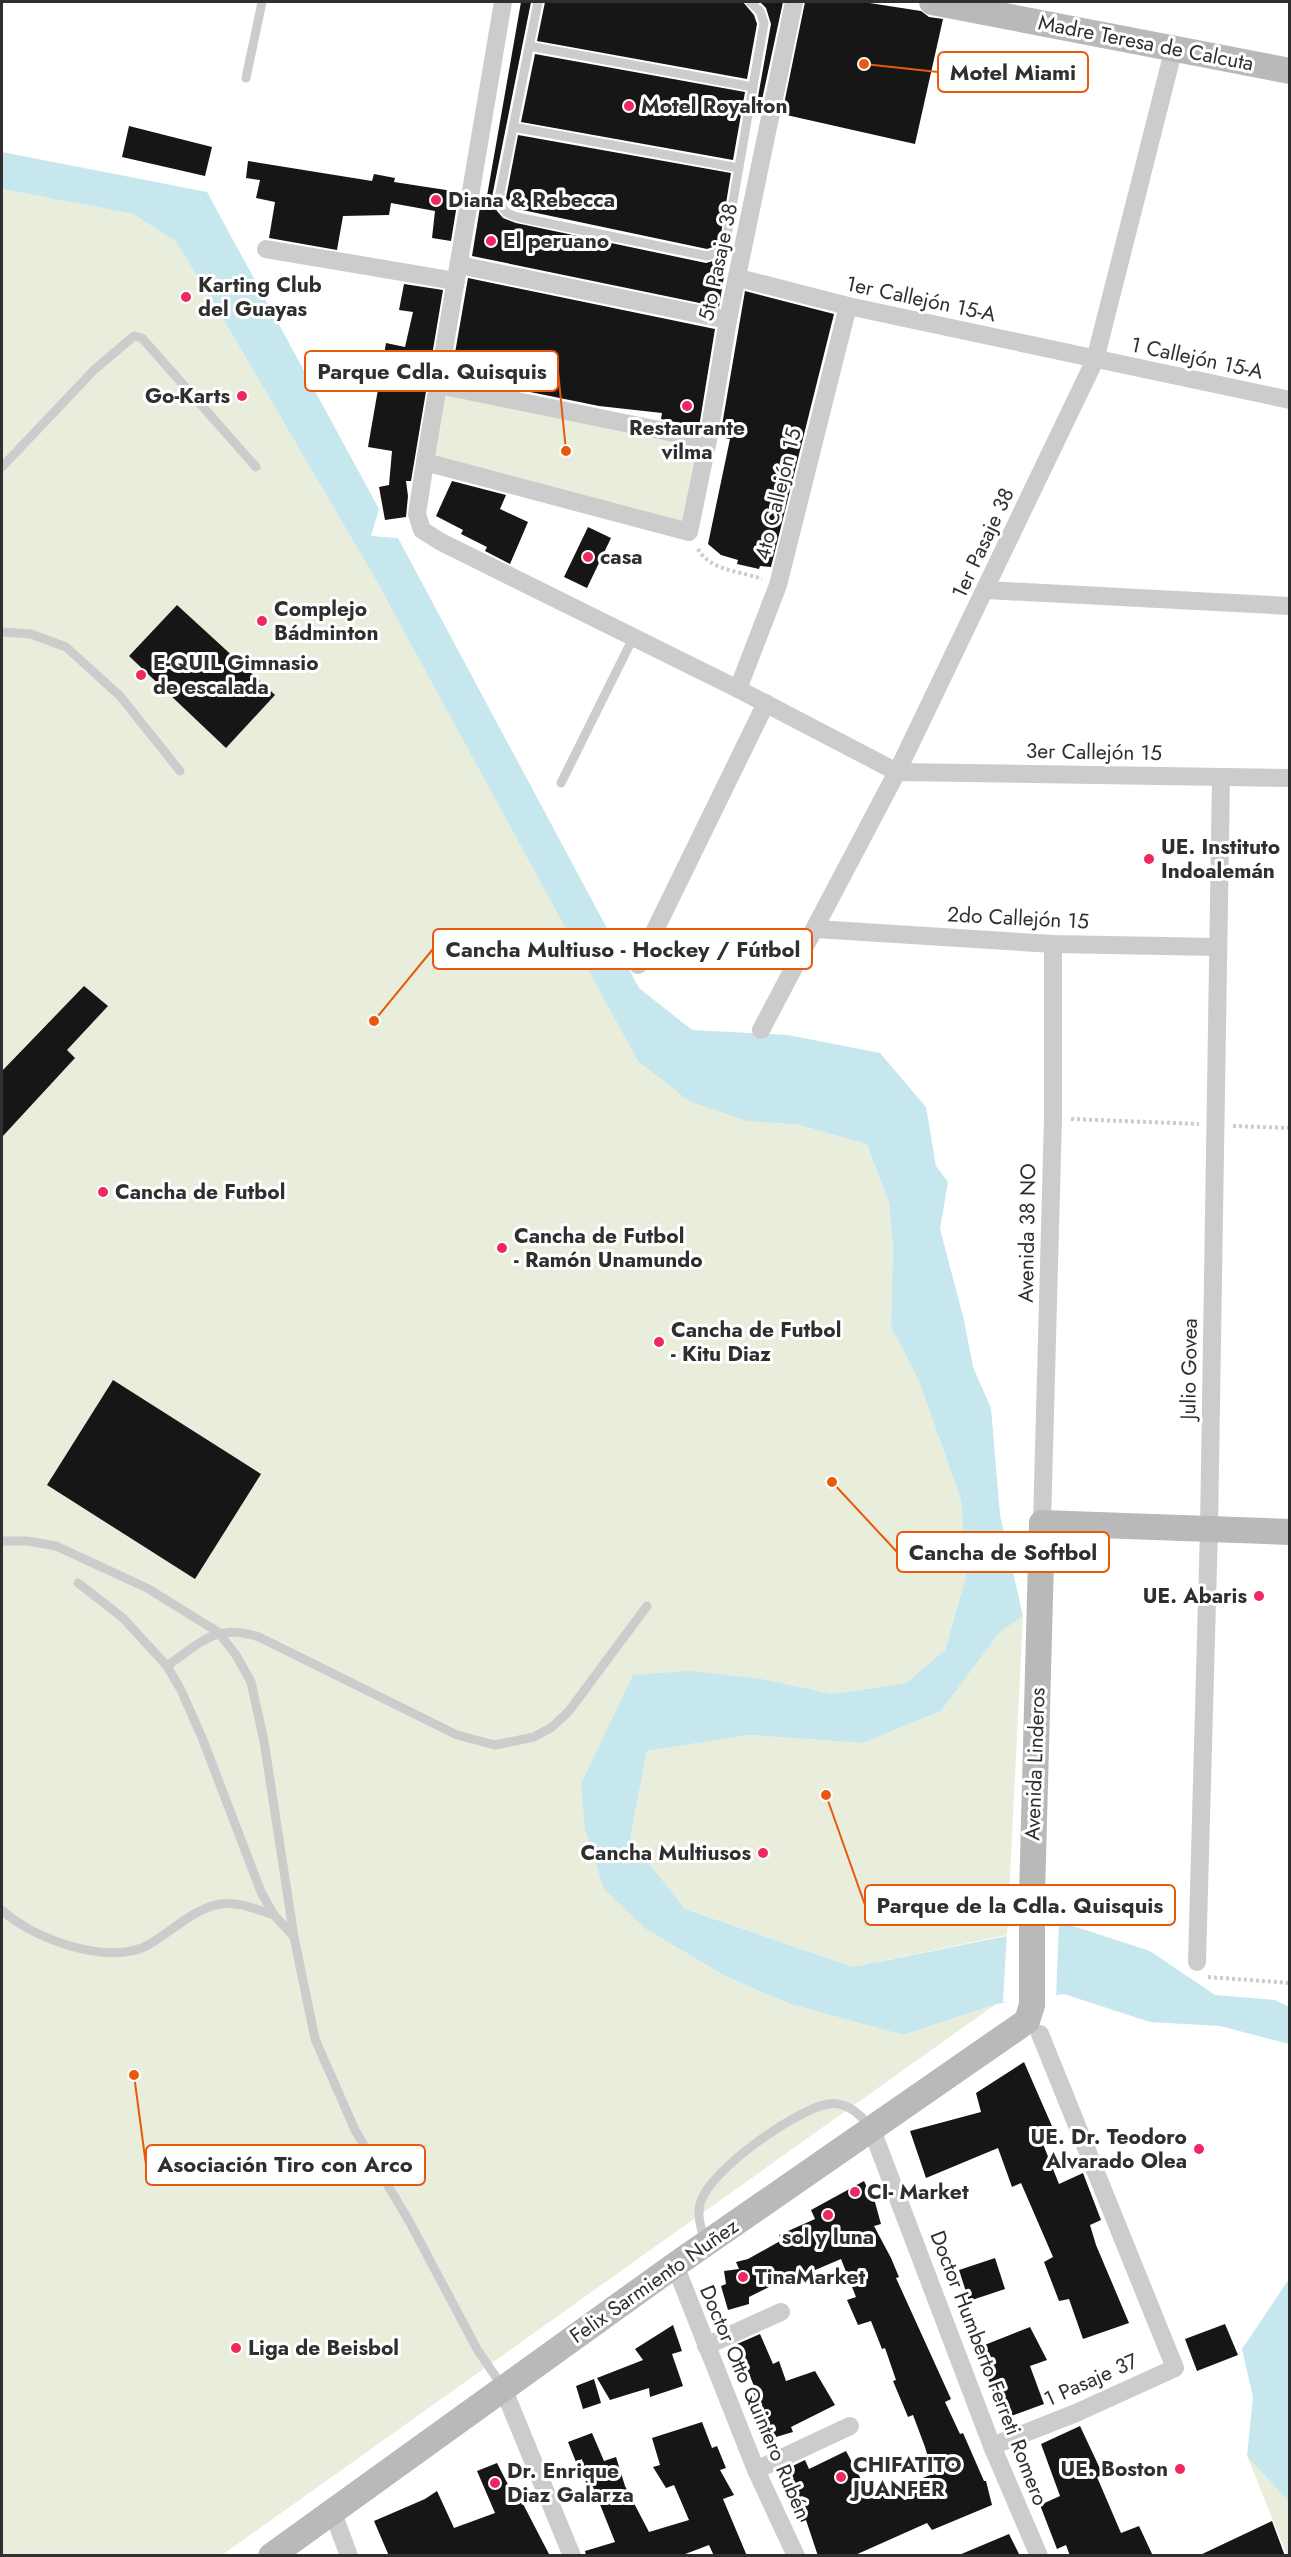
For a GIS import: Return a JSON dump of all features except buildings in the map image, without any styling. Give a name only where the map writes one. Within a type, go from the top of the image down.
[{"type":"street","points":[[503,2],[417,514],[422,530],[441,542],[738,688],[897,772]]},
{"type":"street","name":"5to Pasaje 38","points":[[688,532],[708,440],[728,320],[739,278],[794,2]]},
{"type":"street","name":"Madre Teresa de Calcuta","points":[[932,2],[1290,71]]},
{"type":"street","name":"1er Pasaje 38","points":[[761,1030],[897,772],[1095,360],[1174,48]]},
{"type":"street","points":[[266,249],[458,273],[728,320]]},
{"type":"street","name":"1er Callejón 15-A","points":[[739,278],[848,306],[1095,360]]},
{"type":"street","name":"4to Callejón 15","points":[[738,688],[778,585],[848,306]]},
{"type":"street","name":"1 Callejón 15-A","points":[[1095,360],[1290,400]]},
{"type":"street","points":[[439,385],[708,440]]},
{"type":"street","points":[[425,462],[688,532]]},
{"type":"street","points":[[986,590],[1290,606]]},
{"type":"street","points":[[638,965],[766,703]]},
{"type":"street","name":"3er Callejón 15","points":[[897,772],[1290,778]]},
{"type":"street","name":"Julio Govea","points":[[1197,1962],[1209,1529],[1221,777]]},
{"type":"street","name":"2do Callejón 15","points":[[816,929],[1053,944],[1218,947]]},
{"type":"street","name":"Avenida 38 NO","points":[[1042,1523],[1053,1118],[1053,944]]},
{"type":"street","points":[[1042,1523],[1290,1532]]},
{"type":"street","name":"Avenida Linderos","points":[[1032,2005],[1032,1896],[1042,1523]]},
{"type":"street","name":"Felix Sarmiento Nuñez","points":[[271,2556],[675,2265],[1027,2021],[1032,2005]]},
{"type":"street","name":"1 Pasaje 37","points":[[992,2446],[1076,2413],[1175,2368],[1040,2034]]},
{"type":"street","name":"Doctor Humberto Ferreti Romero","points":[[872,2130],[992,2446],[1039,2556]]},
{"type":"street","name":"Doctor Otto Quintero Rubén","points":[[675,2265],[756,2470],[796,2556]]},
{"type":"street","points":[[706,2346],[782,2312]]},
{"type":"street","points":[[502,2388],[572,2556]]},
{"type":"street","points":[[756,2470],[850,2426]]},
{"type":"street","points":[[332,2510],[350,2556]]},
{"type":"lane","points":[[246,78],[262,2]]},
{"type":"lane","points":[[538,2],[499,198],[502,209],[507,214],[707,256],[717,253],[727,236],[753,87],[764,22],[760,11],[750,2]]},
{"type":"lane","points":[[529,46],[753,87]]},
{"type":"lane","points":[[513,127],[739,168]]},
{"type":"lane","points":[[2,467],[94,370],[134,336],[142,338],[256,467]]},
{"type":"lane","points":[[2,632],[31,634],[66,647],[120,696],[180,771]]},
{"type":"lane","points":[[561,783],[633,638]]},
{"type":"lane","points":[[2,1541],[27,1541],[56,1546],[147,1588],[218,1632],[236,1655],[251,1682],[264,1741],[294,1937],[315,2039],[355,2130],[409,2221],[477,2349],[502,2388]]},
{"type":"lane","points":[[78,1583],[123,1618],[167,1666],[181,1690],[203,1740],[261,1892],[274,1915],[294,1937]]},
{"type":"lane","points":[[167,1666],[218,1632],[242,1632],[259,1637],[457,1735],[495,1745],[534,1737],[552,1726],[569,1711],[647,1606]]},
{"type":"lane","points":[[2,1910],[23,1925],[46,1936],[75,1947],[99,1952],[130,1951],[146,1946],[203,1910],[222,1904],[247,1906],[274,1915]]},
{"type":"lane","points":[[706,2244],[700,2223],[701,2200],[710,2183],[749,2148],[795,2119],[828,2104],[854,2110],[872,2130]]},
{"type":"path","points":[[688,532],[700,553],[726,570],[742,571],[778,585]]},
{"type":"path","points":[[1053,1118],[1290,1128]]},
{"type":"path","points":[[1197,1962],[1208,1977],[1290,1983]]},
{"type":"green space","points":[[2,189],[133,214],[175,241],[208,293],[376,580],[604,997],[748,1121],[799,1125],[867,1144],[889,1203],[893,1246],[891,1327],[919,1381],[961,1500],[966,1576],[945,1650],[906,1683],[833,1694],[762,1679],[581,1784],[646,1929],[725,1976],[790,2004],[903,2035],[996,2004],[222,2555],[2,2555]]},
{"type":"green space","points":[[439,385],[708,440],[689,532],[425,462]]},
{"type":"green space","points":[[1023,1616],[1007,1935],[853,1967],[685,1909],[630,1839],[647,1751],[748,1735],[863,1743],[941,1711],[1000,1632]]},
{"type":"green space","points":[[1247,2456],[1289,2502],[1289,2555],[1287,2555]]},
{"type":"water","points":[[2,152],[207,192],[379,509],[371,536],[398,538],[639,988],[692,1030],[788,1035],[880,1053],[926,1107],[936,1166],[948,1182],[940,1229],[964,1320],[973,1367],[991,1408],[1000,1515],[1023,1616],[1000,1632],[941,1711],[863,1743],[748,1735],[647,1751],[630,1839],[685,1909],[853,1967],[1067,1924],[1150,1951],[1215,1995],[1275,2000],[1289,2007],[1289,2044],[1220,2026],[1150,2022],[1064,1994],[996,2004],[903,2035],[790,2004],[725,1976],[646,1929],[604,1889],[585,1829],[581,1784],[633,1675],[689,1671],[762,1679],[833,1694],[906,1683],[945,1650],[966,1576],[961,1500],[919,1381],[891,1327],[893,1246],[889,1203],[867,1144],[799,1125],[748,1121],[689,1101],[638,1061],[376,580],[208,293],[175,241],[133,214],[2,189]]},
{"type":"water","points":[[1289,2279],[1289,2502],[1247,2456],[1253,2397],[1242,2349]]},
{"type":"pier","points":[[1059,1922],[1056,1998],[1023,2003],[1003,2002],[1007,1932]]},
{"type":"place","name":"Motel Miami","points":[[864,64]]},
{"type":"place","name":"Motel Royalton","points":[[629,106]]},
{"type":"place","name":"Diana & Rebecca","points":[[436,200]]},
{"type":"place","name":"El peruano","points":[[491,241]]},
{"type":"place","name":"Karting Club del Guayas","points":[[186,297]]},
{"type":"place","name":"Go-Karts","points":[[242,396]]},
{"type":"place","name":"Restaurante vilma","points":[[687,406]]},
{"type":"place","name":"Parque Cdla. Quisquis","points":[[566,451]]},
{"type":"place","name":"casa","points":[[588,557]]},
{"type":"place","name":"Complejo Bádminton","points":[[262,621]]},
{"type":"place","name":"E-QUIL Gimnasio de escalada","points":[[141,675]]},
{"type":"place","name":"UE. Instituto Indoalemán","points":[[1149,859]]},
{"type":"place","name":"Cancha Multiuso - Hockey / Fútbol","points":[[374,1021]]},
{"type":"place","name":"Cancha de Futbol","points":[[103,1192]]},
{"type":"place","name":"Cancha de Futbol - Ramón Unamundo","points":[[502,1248]]},
{"type":"place","name":"Cancha de Futbol - Kitu Diaz","points":[[659,1342]]},
{"type":"place","name":"Cancha de Softbol","points":[[832,1482]]},
{"type":"place","name":"UE. Abaris","points":[[1259,1596]]},
{"type":"place","name":"Parque de la Cdla. Quisquis","points":[[826,1795]]},
{"type":"place","name":"Cancha Multiusos","points":[[763,1853]]},
{"type":"place","name":"Asociación Tiro con Arco","points":[[134,2075]]},
{"type":"place","name":"UE. Dr. Teodoro Alvarado Olea","points":[[1199,2149]]},
{"type":"place","name":"CI- Market","points":[[855,2192]]},
{"type":"place","name":"sol y luna","points":[[828,2215]]},
{"type":"place","name":"TinaMarket","points":[[743,2277]]},
{"type":"place","name":"Liga de Beisbol","points":[[236,2348]]},
{"type":"place","name":"UE. Boston","points":[[1180,2469]]},
{"type":"place","name":"CHIFATITO JUANFER","points":[[841,2477]]},
{"type":"place","name":"Dr. Enrique Diaz Galarza","points":[[495,2483]]}]
